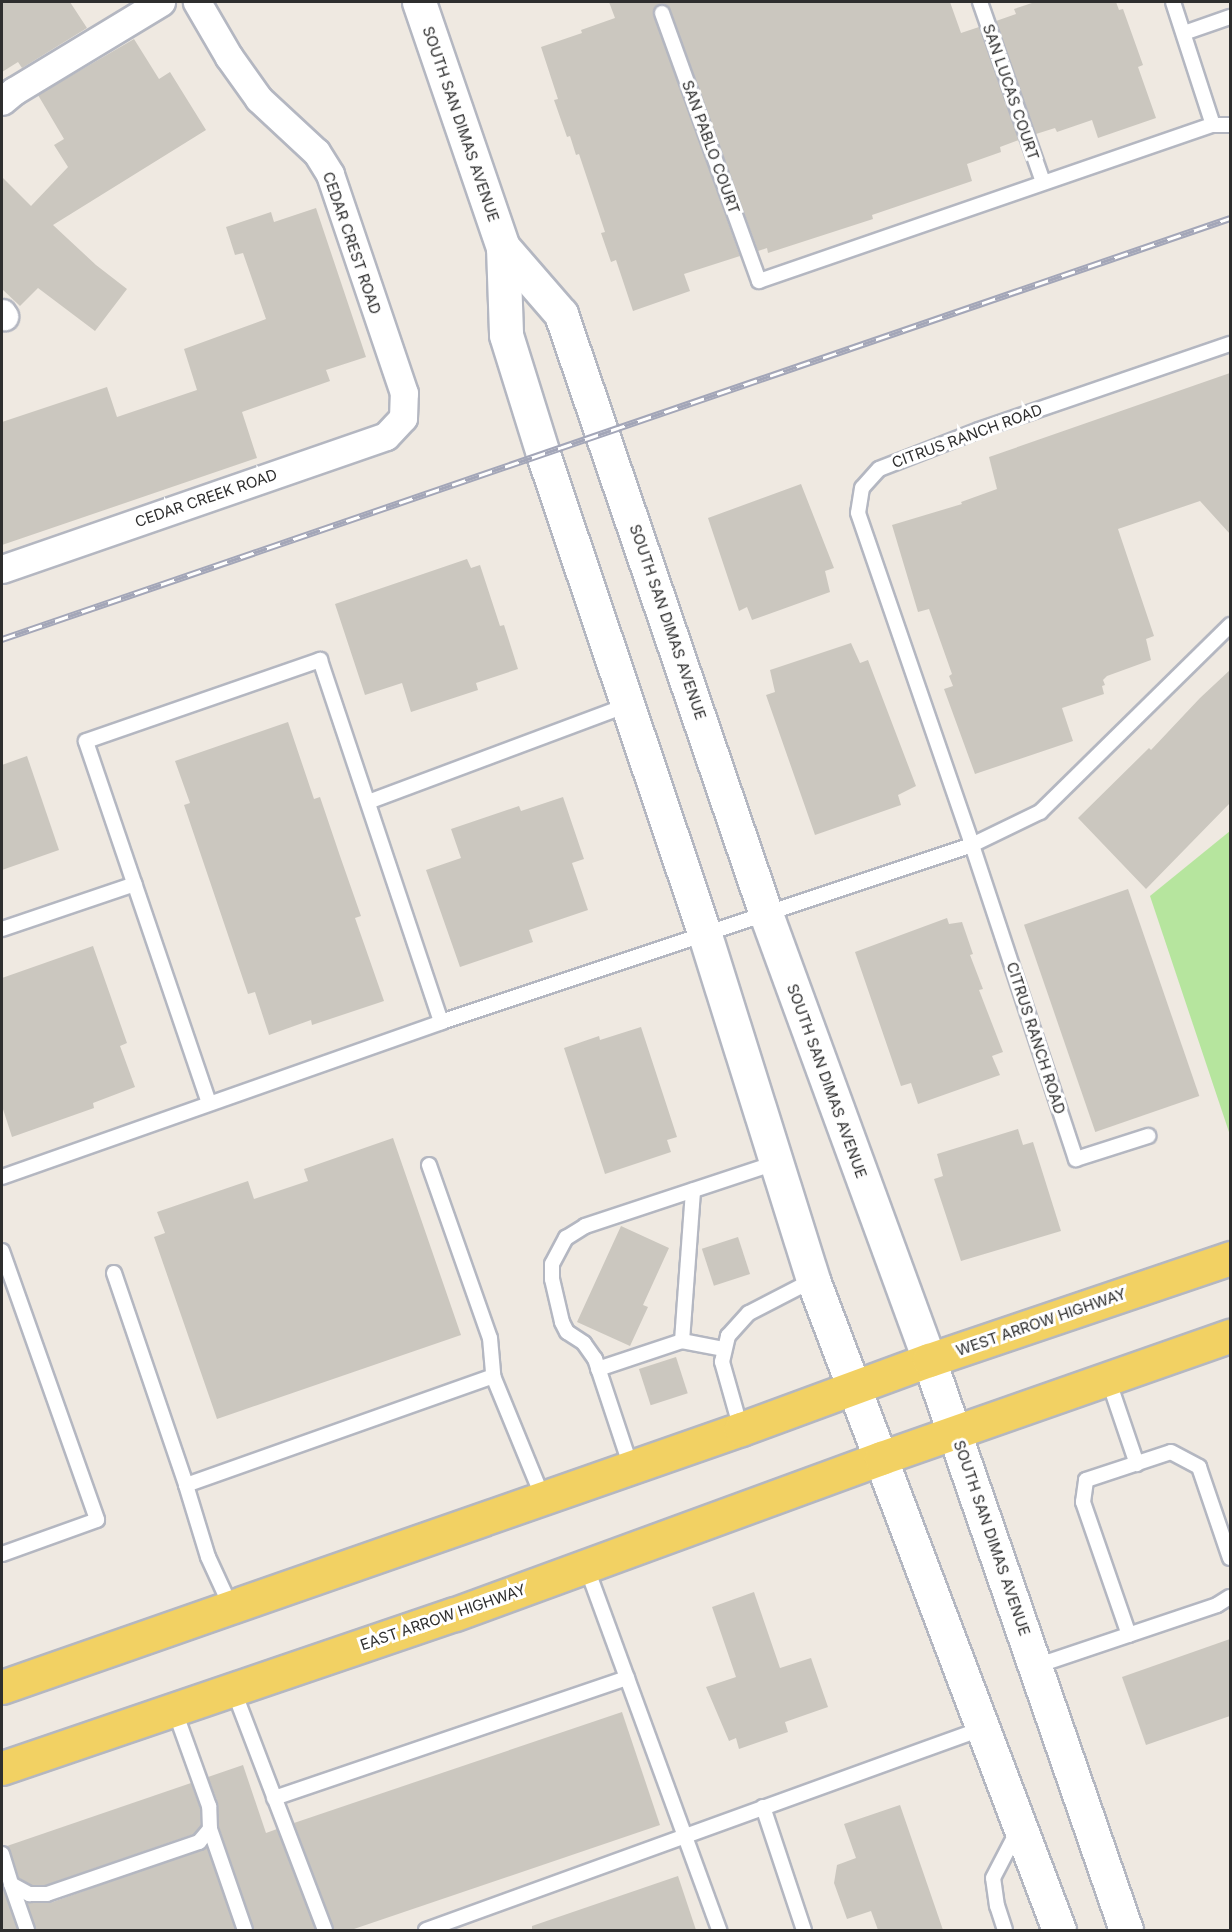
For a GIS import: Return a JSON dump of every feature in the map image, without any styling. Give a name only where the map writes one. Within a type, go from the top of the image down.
[{"type":"main road","name":"WEST ARROW HIGHWAY","points":[[852,1388],[1230,1258]]},
{"type":"main road","points":[[881,1458],[1230,1336]]},
{"type":"main road","points":[[2,1687],[741,1430],[852,1388]]},
{"type":"main road","name":"EAST ARROW HIGHWAY","points":[[2,1768],[586,1566],[881,1458]]},
{"type":"street","points":[[2,101],[14,91],[161,2]]},
{"type":"street","name":"CEDAR CREST ROAD","points":[[197,2],[230,57],[259,99],[316,152],[330,174],[404,393],[403,418]]},
{"type":"street","name":"SOUTH SAN DIMAS AVENUE","points":[[419,2],[503,247],[506,335],[705,935],[813,1280],[981,1729],[1059,1930]]},
{"type":"street","name":"SOUTH SAN DIMAS AVENUE","points":[[503,247],[561,314],[766,914],[955,1433],[1126,1930]]},
{"type":"street","name":"CEDAR CREEK ROAD","points":[[2,568],[386,436],[403,418]]},
{"type":"lane","name":"SAN LUCAS COURT","points":[[980,2],[1043,182]]},
{"type":"lane","points":[[1173,2],[1214,125]]},
{"type":"lane","name":"SAN PABLO COURT","points":[[662,13],[759,281],[1043,182]]},
{"type":"lane","points":[[1184,33],[1230,17]]},
{"type":"lane","points":[[1043,182],[1214,125],[1230,125]]},
{"type":"lane","name":"CITRUS RANCH ROAD","points":[[1148,1136],[1076,1160],[972,845],[858,513],[862,488],[879,469],[979,430],[1230,344]]},
{"type":"lane","points":[[2,1177],[441,1022],[972,845],[1040,812],[1230,625]]},
{"type":"lane","points":[[209,1103],[86,741],[320,660],[441,1022]]},
{"type":"lane","points":[[368,802],[628,705]]},
{"type":"lane","points":[[2,929],[135,884]]},
{"type":"lane","points":[[631,1467],[598,1369],[584,1343],[567,1332],[562,1322],[552,1279],[552,1264],[566,1238],[585,1226],[775,1163]]},
{"type":"lane","points":[[429,1165],[490,1338],[493,1376],[543,1498]]},
{"type":"lane","points":[[682,1341],[693,1190]]},
{"type":"lane","points":[[2,1251],[97,1520],[2,1554]]},
{"type":"lane","points":[[114,1273],[208,1557],[231,1607]]},
{"type":"lane","points":[[741,1430],[722,1362],[728,1336],[749,1313],[813,1280]]},
{"type":"lane","points":[[598,1369],[682,1341],[724,1349]]},
{"type":"lane","points":[[186,1485],[493,1376]]},
{"type":"lane","points":[[1108,1379],[1137,1464]]},
{"type":"lane","points":[[1129,1635],[1083,1502],[1086,1479],[1171,1452],[1199,1467],[1230,1558]]},
{"type":"lane","points":[[586,1566],[719,1930]]},
{"type":"lane","points":[[1036,1666],[1217,1605],[1230,1597]]},
{"type":"lane","points":[[274,1798],[627,1678]]},
{"type":"lane","points":[[232,1689],[325,1930]]},
{"type":"lane","points":[[174,1709],[209,1806],[210,1829],[245,1930]]},
{"type":"lane","points":[[426,1930],[981,1729]]},
{"type":"lane","points":[[762,1807],[804,1930]]},
{"type":"lane","points":[[12,1884],[29,1894],[47,1894],[199,1842],[210,1829]]},
{"type":"lane","points":[[1005,1930],[997,1906],[993,1878],[1019,1829]]},
{"type":"lane","points":[[2,1854],[27,1930]]},
{"type":"green space","points":[[1230,831],[1230,1135],[1150,896]]},
{"type":"building","points":[[2,2],[70,2],[87,28],[22,68],[18,62],[2,72]]},
{"type":"building","points":[[609,2],[950,2],[961,33],[979,27],[1019,140],[1000,147],[1001,152],[967,164],[972,181],[872,215],[873,219],[768,253],[767,248],[758,251],[670,10],[664,4],[658,5],[653,11],[654,16],[740,256],[684,274],[690,291],[633,311],[616,260],[611,262],[601,233],[605,232],[579,154],[576,155],[570,136],[567,137],[554,100],[558,99],[541,47],[582,33],[581,30],[615,18]]},
{"type":"building","points":[[1035,2],[1116,2],[1119,10],[1123,9],[1143,65],[1138,67],[1156,118],[1098,138],[1092,120],[1057,132],[1055,128],[1036,134],[996,21],[1016,14],[1014,9]]},
{"type":"building","points":[[134,39],[159,79],[170,72],[206,130],[53,225],[96,265],[127,289],[95,331],[38,288],[20,306],[2,289],[2,177],[31,206],[68,167],[54,145],[64,139],[38,95]]},
{"type":"building","points":[[316,208],[366,357],[326,370],[330,381],[242,412],[257,458],[2,545],[2,422],[107,387],[117,417],[197,390],[184,349],[266,319],[243,253],[235,255],[226,227],[271,212],[274,222]]},
{"type":"building","points":[[1230,373],[1230,534],[1200,501],[1118,529],[1154,636],[1146,639],[1151,660],[1107,676],[1103,680],[1105,685],[1102,686],[1104,694],[1062,708],[1073,741],[975,774],[944,689],[953,686],[949,676],[952,674],[929,609],[918,612],[892,525],[962,504],[961,502],[997,489],[989,457]]},
{"type":"building","points":[[801,484],[834,568],[825,571],[830,592],[752,620],[747,607],[739,611],[708,518]]},
{"type":"building","points":[[467,559],[471,568],[480,565],[500,626],[504,625],[518,669],[476,683],[478,690],[411,712],[402,683],[365,695],[335,604]]},
{"type":"building","points":[[851,643],[860,663],[868,660],[916,786],[898,795],[901,805],[815,835],[766,695],[775,692],[770,670]]},
{"type":"building","points":[[1230,670],[1230,803],[1146,889],[1078,818],[1149,748],[1151,750]]},
{"type":"building","points":[[288,722],[314,799],[320,797],[361,916],[355,918],[384,1001],[312,1025],[311,1020],[269,1035],[255,992],[248,994],[184,805],[190,803],[175,761]]},
{"type":"building","points":[[27,756],[59,850],[2,870],[2,765]]},
{"type":"building","points":[[563,797],[584,859],[572,863],[588,910],[529,930],[533,942],[460,967],[426,870],[461,858],[451,829],[519,806],[521,811]]},
{"type":"building","points":[[1128,889],[1199,1096],[1095,1132],[1024,925]]},
{"type":"building","points":[[947,918],[949,924],[962,922],[973,954],[970,955],[983,989],[979,990],[1003,1052],[992,1056],[1000,1075],[918,1104],[911,1083],[901,1086],[855,952]]},
{"type":"building","points":[[93,946],[127,1043],[120,1046],[135,1087],[93,1103],[94,1108],[12,1137],[2,1106],[2,978]]},
{"type":"building","points":[[641,1027],[677,1137],[667,1140],[671,1152],[605,1174],[564,1048],[599,1036],[600,1040]]},
{"type":"building","points":[[1018,1129],[1023,1145],[1033,1142],[1061,1231],[961,1261],[934,1179],[943,1176],[937,1154]]},
{"type":"building","points":[[393,1138],[461,1335],[217,1419],[154,1237],[165,1233],[157,1212],[248,1181],[254,1199],[308,1181],[304,1169]]},
{"type":"building","points":[[621,1226],[669,1248],[643,1305],[648,1307],[630,1346],[577,1322]]},
{"type":"building","points":[[738,1237],[750,1274],[714,1286],[702,1249]]},
{"type":"building","points":[[676,1357],[688,1393],[651,1405],[639,1369]]},
{"type":"building","points":[[754,1592],[780,1668],[811,1658],[828,1707],[785,1722],[788,1732],[739,1749],[736,1738],[729,1741],[706,1687],[736,1677],[712,1607]]},
{"type":"building","points":[[1230,1639],[1230,1716],[1146,1745],[1122,1677]]},
{"type":"building","points":[[622,1712],[660,1825],[351,1930],[334,1930],[294,1823]]},
{"type":"building","points":[[243,1765],[266,1833],[277,1829],[316,1930],[254,1930],[219,1827],[218,1803],[208,1777]]},
{"type":"building","points":[[191,1783],[200,1808],[201,1826],[194,1834],[46,1885],[31,1885],[19,1878],[7,1846]]},
{"type":"building","points":[[900,1805],[943,1930],[878,1930],[871,1911],[847,1919],[834,1883],[837,1865],[856,1858],[844,1824]]},
{"type":"building","points":[[207,1847],[236,1930],[36,1930],[27,1903],[50,1903]]},
{"type":"building","points":[[678,1876],[696,1930],[532,1930],[532,1926]]},
{"type":"building","points":[[2,1884],[3,1887],[18,1930],[2,1930]]},
{"type":"railway","points":[[2,639],[1230,218]]}]
